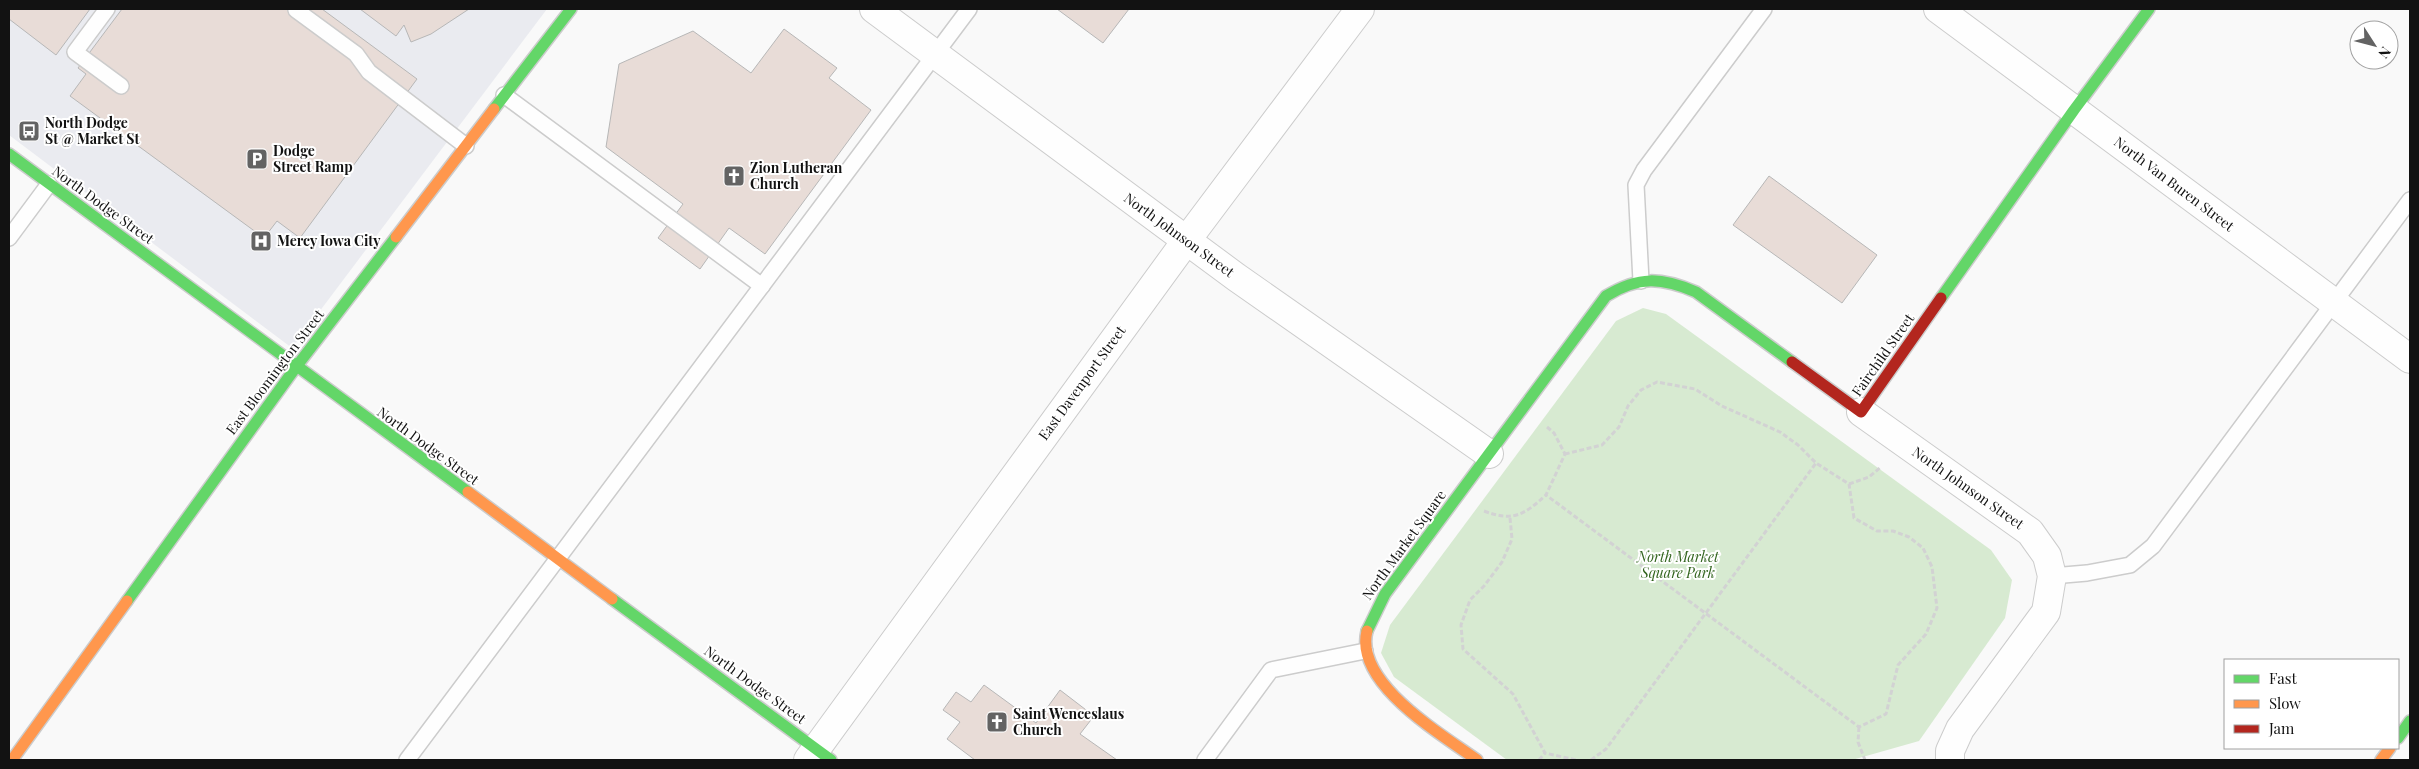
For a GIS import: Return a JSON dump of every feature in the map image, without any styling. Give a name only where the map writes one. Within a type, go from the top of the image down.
[{"type":"street","name":"East Bloomington Street","points":[[12,760],[296,367],[571,9]]},
{"type":"street","name":"North Johnson Street","points":[[874,9],[1186,241],[1489,454]]},
{"type":"street","name":"East Davenport Street","points":[[819,757],[1186,241],[1360,9]]},
{"type":"street","name":"North Van Buren Street","points":[[1938,9],[2410,359]]},
{"type":"street","name":"Fairchild Street","points":[[1489,454],[1606,296],[1624,284],[1641,281],[1672,280],[1696,292],[1861,412],[2074,110],[2149,9]]},
{"type":"street","name":"North Dodge Street","points":[[9,154],[558,559],[819,757]]},
{"type":"street","name":"North Johnson Street","points":[[1861,412],[2030,532],[2046,556],[2052,576],[2046,612],[1960,729],[1950,751],[1950,760]]},
{"type":"street","name":"North Market Square","points":[[1477,760],[1391,694],[1374,675],[1365,651],[1368,623],[1385,594],[1489,454]]},
{"type":"street","points":[[2399,736],[2410,720]]},
{"type":"street","points":[[2381,760],[2389,749]]},
{"type":"lane","points":[[107,9],[75,52],[121,86]]},
{"type":"lane","points":[[407,760],[969,9]]},
{"type":"lane","points":[[1641,281],[1636,185],[1764,9]]},
{"type":"lane","points":[[296,10],[356,54],[369,72],[466,146]]},
{"type":"lane","points":[[504,95],[762,286]]},
{"type":"lane","points":[[9,238],[49,184]]},
{"type":"lane","points":[[2052,576],[2086,573],[2130,564],[2153,546],[2410,200]]},
{"type":"lane","points":[[1204,760],[1271,670],[1365,651]]},
{"type":"path","points":[[1565,454],[1602,445],[1619,427],[1628,406],[1641,390],[1657,382],[1695,389],[1722,406],[1780,432],[1798,445],[1816,463],[1849,484],[1854,518],[1877,531],[1892,531],[1909,537],[1923,548],[1932,567],[1937,608],[1926,634],[1898,665],[1886,714],[1859,727]]},
{"type":"path","points":[[1523,408],[1554,433],[1565,454]]},
{"type":"path","points":[[1459,495],[1486,512],[1510,518],[1531,509],[1546,495],[1565,454]]},
{"type":"path","points":[[1592,760],[1606,749],[1816,463]]},
{"type":"path","points":[[1546,495],[1859,727]]},
{"type":"path","points":[[1510,518],[1512,539],[1502,562],[1484,586],[1470,600],[1461,625],[1463,649],[1513,694],[1545,753],[1576,760]]},
{"type":"path","points":[[1859,727],[1858,742],[1864,760]]},
{"type":"path","points":[[1539,760],[1545,753]]},
{"type":"shaded area","name":"Mercy Iowa City","points":[[9,9],[547,9],[292,348],[9,135]]},
{"type":"green space","name":"North Market Square Park","points":[[1643,308],[1666,314],[1991,550],[2012,580],[2005,618],[1919,741],[1852,760],[1507,760],[1394,677],[1381,653],[1390,625],[1616,321]]},
{"type":"building","points":[[9,9],[90,9],[56,55],[9,19]]},
{"type":"building","name":"Dodge Street Ramp","points":[[122,9],[322,9],[417,79],[300,238],[277,221],[264,238],[70,96],[86,74],[78,68]]},
{"type":"building","points":[[360,9],[469,9],[431,34],[411,42],[404,25],[396,36]]},
{"type":"building","points":[[1057,9],[1129,9],[1103,43]]},
{"type":"building","name":"Zion Lutheran Church","points":[[784,29],[837,68],[829,78],[871,110],[765,254],[729,228],[700,269],[658,238],[683,204],[606,147],[619,64],[693,31],[751,73]]},
{"type":"building","points":[[1769,176],[1877,255],[1842,303],[1733,225]]},
{"type":"building","name":"Saint Wenceslaus Church","points":[[984,685],[1036,723],[1060,690],[1094,716],[1080,734],[1117,760],[975,760],[947,739],[960,722],[943,710],[956,692],[971,702]]},
{"type":"traffic: fast","points":[[494,109],[571,9]]},
{"type":"traffic: fast","points":[[1941,298],[2074,110],[2149,9]]},
{"type":"traffic: fast","points":[[9,154],[468,492]]},
{"type":"traffic: fast","points":[[127,601],[296,367],[396,237]]},
{"type":"traffic: fast","points":[[1367,631],[1385,594],[1606,296],[1618,289],[1640,282],[1661,281],[1672,283],[1696,292],[1792,362]]},
{"type":"traffic: fast","points":[[612,599],[831,760]]},
{"type":"traffic: fast","points":[[2399,737],[2410,721]]},
{"type":"traffic: slow","points":[[396,237],[494,109]]},
{"type":"traffic: slow","points":[[468,492],[612,599]]},
{"type":"traffic: slow","points":[[12,760],[127,601]]},
{"type":"traffic: slow","points":[[1367,631],[1367,650],[1374,669],[1387,688],[1423,721],[1477,760]]},
{"type":"traffic: slow","points":[[2381,760],[2389,749]]},
{"type":"traffic: jam","points":[[1792,362],[1861,412],[1941,298]]},
{"type":"place","name":"North Dodge St @ Market St","points":[[29,131]]},
{"type":"place","name":"Dodge Street Ramp","points":[[257,159]]},
{"type":"place","name":"Zion Lutheran Church","points":[[734,176]]},
{"type":"place","name":"Mercy Iowa City","points":[[261,241]]},
{"type":"place","name":"Saint Wenceslaus Church","points":[[997,722]]}]
